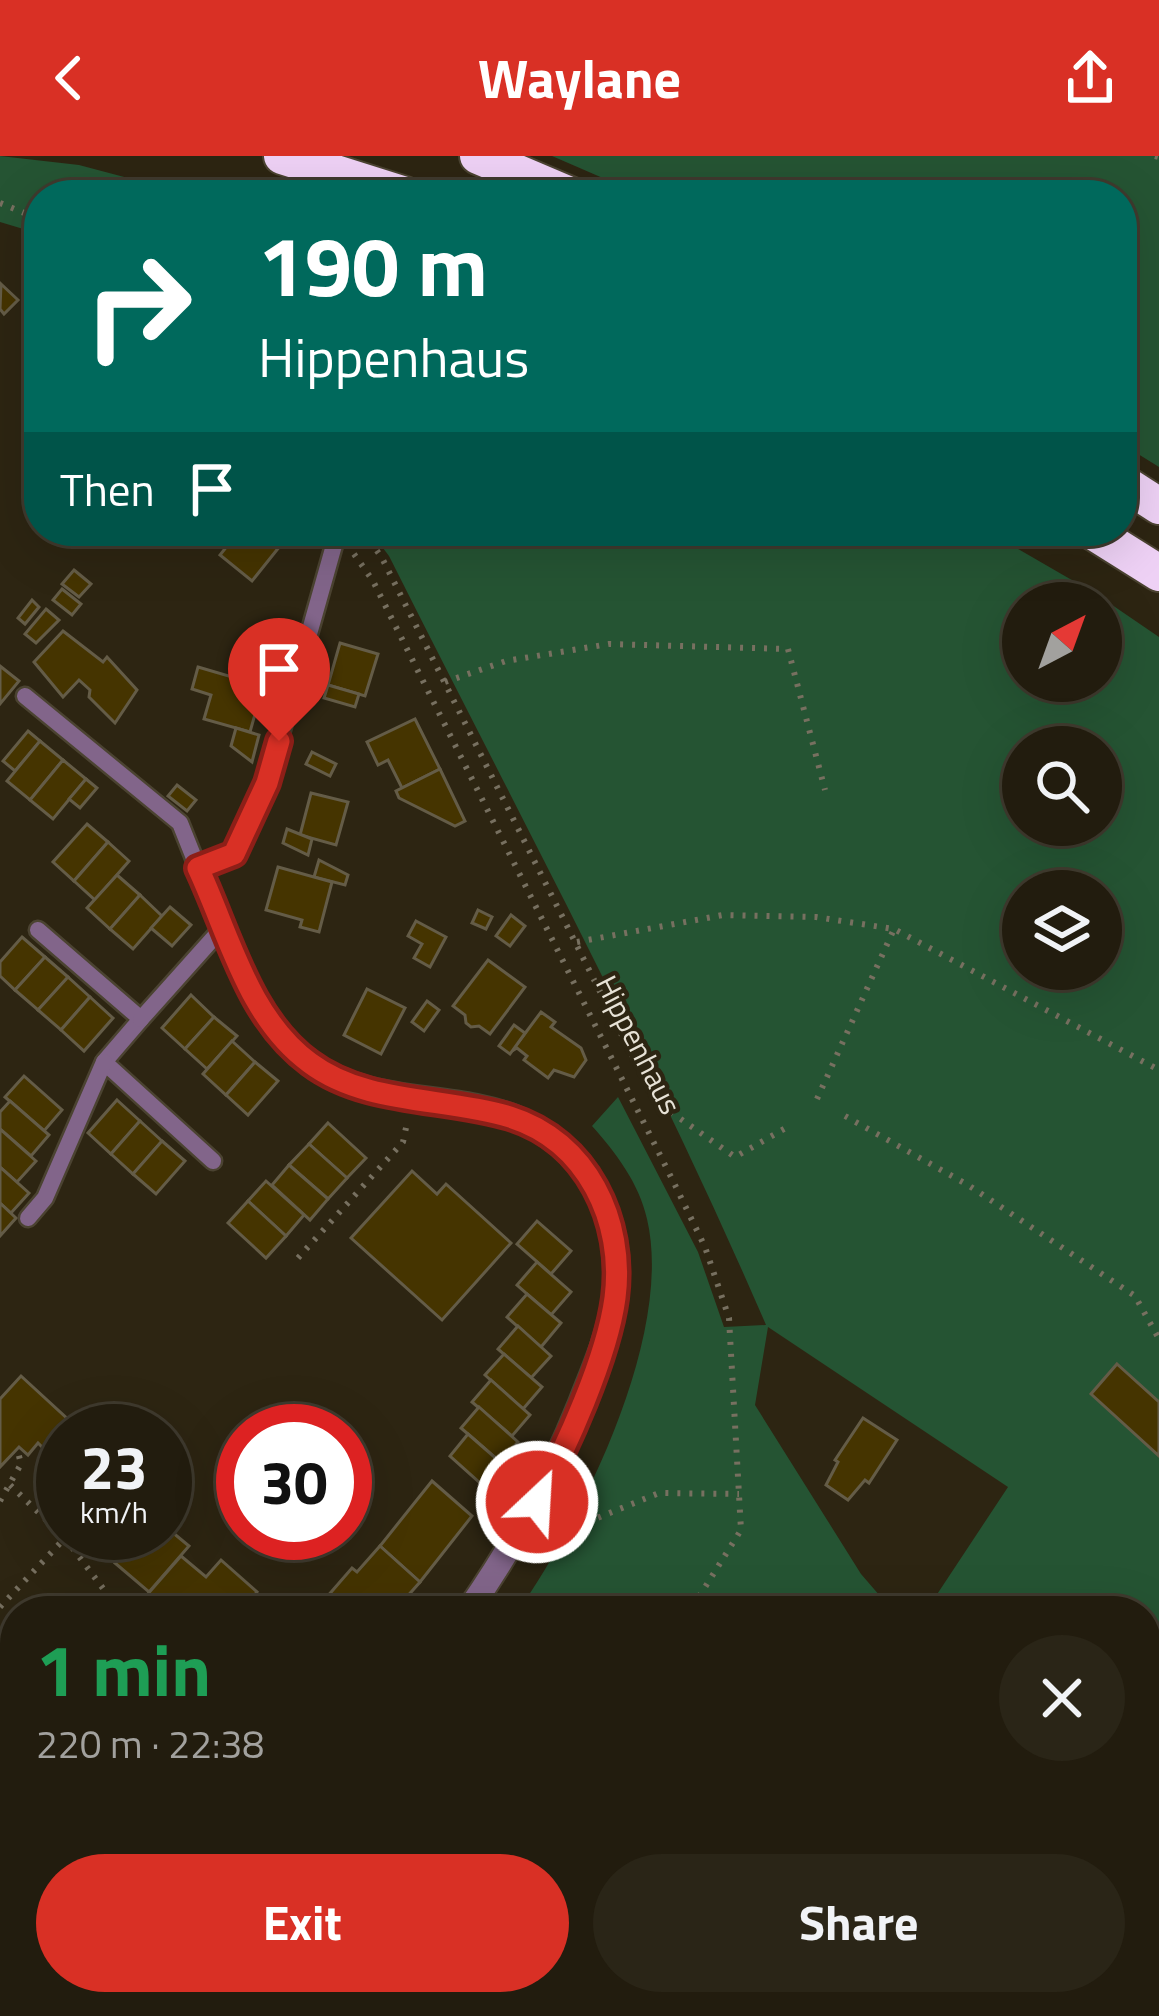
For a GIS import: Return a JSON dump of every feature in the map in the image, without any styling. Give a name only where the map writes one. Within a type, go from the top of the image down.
[{"type":"highway","points":[[282,156],[358,180]]},
{"type":"highway","points":[[478,156],[535,180]]},
{"type":"highway","points":[[1116,546],[1159,573]]},
{"type":"street","points":[[198,868],[262,1011],[310,1064],[339,1080],[515,1118],[546,1133],[582,1165],[598,1189],[608,1216],[616,1268],[608,1330],[558,1459],[524,1525],[478,1596]]},
{"type":"lane","points":[[25,696],[180,824],[198,868],[234,854],[267,783],[334,546]]},
{"type":"lane","points":[[28,1218],[45,1198],[104,1062],[225,925]]},
{"type":"lane","points":[[38,930],[141,1018]]},
{"type":"lane","points":[[104,1062],[213,1161]]},
{"type":"path","points":[[374,546],[655,1101],[735,1156],[790,1125]]},
{"type":"path","name":"Hippenhaus","points":[[350,548],[373,580],[705,1247],[728,1318],[741,1530],[699,1596]]},
{"type":"path","points":[[445,682],[506,661],[609,644],[788,649],[825,790]]},
{"type":"path","points":[[576,943],[723,915],[816,916],[895,929],[1159,1070]]},
{"type":"path","points":[[818,1099],[895,929]]},
{"type":"path","points":[[298,1258],[403,1142],[413,1099]]},
{"type":"path","points":[[845,1116],[968,1185],[1135,1296],[1159,1339]]},
{"type":"path","points":[[0,1501],[22,1464],[18,1452]]},
{"type":"path","points":[[8,1483],[36,1510]]},
{"type":"path","points":[[524,1525],[574,1527],[659,1493],[739,1494]]},
{"type":"path","points":[[10,1596],[44,1560]]},
{"type":"path","points":[[82,1560],[109,1596]]},
{"type":"green space","points":[[0,156],[79,165],[136,180],[24,180],[24,229],[0,222]]},
{"type":"green space","points":[[552,156],[1159,156],[1159,467],[1137,453],[1137,180],[607,180]]},
{"type":"green space","points":[[381,546],[1013,546],[1075,582],[1002,582],[1002,702],[1122,702],[1122,612],[1159,637],[1159,1596],[936,1596],[1008,1487],[768,1327],[755,1405],[861,1574],[880,1596],[528,1596],[569,1527],[617,1423],[647,1316],[652,1265],[647,1219],[625,1169],[592,1126],[618,1097],[698,1252],[724,1327],[766,1325],[631,1034]]},
{"type":"building","points":[[1,284],[18,300],[4,314],[0,309]]},
{"type":"building","points":[[227,546],[280,546],[252,581],[220,555]]},
{"type":"building","points":[[74,570],[91,584],[79,597],[62,584]]},
{"type":"building","points":[[62,589],[81,604],[72,615],[53,600]]},
{"type":"building","points":[[32,600],[39,607],[25,624],[18,618]]},
{"type":"building","points":[[46,609],[59,620],[36,643],[25,634]]},
{"type":"building","points":[[63,631],[103,662],[107,657],[137,690],[115,723],[79,680],[63,697],[34,662]]},
{"type":"building","points":[[340,643],[378,654],[365,696],[328,685]]},
{"type":"building","points":[[0,666],[19,681],[0,704]]},
{"type":"building","points":[[198,667],[263,686],[250,732],[204,719],[211,695],[192,689]]},
{"type":"building","points":[[328,685],[359,694],[355,707],[324,698]]},
{"type":"building","points":[[415,719],[440,769],[402,788],[388,760],[378,765],[367,742]]},
{"type":"building","points":[[236,728],[259,735],[252,762],[231,746]]},
{"type":"building","points":[[28,731],[40,741],[15,771],[3,761]]},
{"type":"building","points":[[40,741],[63,760],[30,800],[7,781]]},
{"type":"building","points":[[312,752],[336,764],[330,776],[306,764]]},
{"type":"building","points":[[63,760],[86,779],[53,819],[30,800]]},
{"type":"building","points":[[440,769],[465,821],[455,826],[399,798],[396,791]]},
{"type":"building","points":[[86,779],[97,788],[80,808],[69,799]]},
{"type":"building","points":[[177,785],[196,800],[187,811],[168,796]]},
{"type":"building","points":[[311,793],[348,802],[336,845],[300,835]]},
{"type":"building","points":[[87,824],[108,842],[74,881],[53,862]]},
{"type":"building","points":[[287,829],[312,839],[308,855],[283,843]]},
{"type":"building","points":[[108,842],[129,861],[95,900],[74,881]]},
{"type":"building","points":[[319,860],[348,875],[345,885],[314,877]]},
{"type":"building","points":[[278,867],[332,882],[319,932],[300,927],[302,920],[266,910]]},
{"type":"building","points":[[117,875],[140,895],[110,929],[87,908]]},
{"type":"building","points":[[140,895],[162,916],[133,949],[110,929]]},
{"type":"building","points":[[170,907],[191,925],[172,946],[151,928]]},
{"type":"building","points":[[478,910],[492,917],[486,929],[472,923]]},
{"type":"building","points":[[511,915],[525,926],[510,946],[496,936]]},
{"type":"building","points":[[416,921],[446,937],[430,967],[414,958],[422,944],[408,936]]},
{"type":"building","points":[[22,937],[45,957],[15,990],[0,976],[0,962]]},
{"type":"building","points":[[45,957],[68,977],[38,1010],[15,990]]},
{"type":"building","points":[[488,960],[525,987],[490,1034],[479,1026],[471,1027],[453,1006]]},
{"type":"building","points":[[68,977],[90,997],[61,1030],[38,1010]]},
{"type":"building","points":[[367,989],[405,1008],[381,1054],[344,1035]]},
{"type":"building","points":[[191,995],[214,1017],[185,1049],[162,1028]]},
{"type":"building","points":[[90,997],[113,1018],[84,1051],[61,1030]]},
{"type":"building","points":[[427,1001],[439,1010],[424,1031],[412,1022]]},
{"type":"building","points":[[541,1012],[555,1022],[551,1027],[581,1048],[586,1060],[574,1077],[554,1070],[548,1078],[524,1060],[527,1056],[517,1048],[512,1051]]},
{"type":"building","points":[[214,1017],[237,1036],[207,1069],[185,1049]]},
{"type":"building","points":[[514,1025],[525,1033],[510,1054],[499,1046]]},
{"type":"building","points":[[232,1041],[255,1062],[226,1095],[203,1074]]},
{"type":"building","points":[[255,1062],[278,1081],[248,1115],[226,1095]]},
{"type":"building","points":[[24,1076],[62,1110],[44,1131],[5,1097]]},
{"type":"building","points":[[117,1100],[140,1121],[111,1154],[88,1133]]},
{"type":"building","points":[[10,1101],[49,1135],[31,1156],[0,1129],[0,1112]]},
{"type":"building","points":[[140,1121],[162,1141],[133,1174],[111,1154]]},
{"type":"building","points":[[328,1123],[366,1158],[347,1178],[309,1144]]},
{"type":"building","points":[[0,1129],[36,1161],[17,1182],[0,1167]]},
{"type":"building","points":[[162,1141],[185,1161],[156,1194],[133,1174]]},
{"type":"building","points":[[309,1144],[347,1178],[328,1199],[289,1165]]},
{"type":"building","points":[[289,1165],[328,1199],[310,1220],[272,1185]]},
{"type":"building","points":[[0,1167],[29,1193],[11,1213],[0,1203]]},
{"type":"building","points":[[412,1171],[437,1194],[446,1184],[511,1243],[442,1320],[351,1238]]},
{"type":"building","points":[[266,1181],[304,1215],[286,1236],[248,1201]]},
{"type":"building","points":[[248,1201],[286,1236],[266,1258],[228,1223]]},
{"type":"building","points":[[0,1203],[16,1218],[0,1236]]},
{"type":"building","points":[[537,1221],[571,1251],[551,1274],[517,1244]]},
{"type":"building","points":[[537,1262],[571,1292],[551,1315],[517,1285]]},
{"type":"building","points":[[527,1294],[561,1323],[541,1347],[507,1317]]},
{"type":"building","points":[[518,1326],[551,1356],[531,1378],[498,1349]]},
{"type":"building","points":[[504,1354],[542,1387],[523,1409],[485,1375]]},
{"type":"building","points":[[1117,1364],[1159,1402],[1159,1456],[1091,1394]]},
{"type":"building","points":[[21,1376],[51,1404],[36,1404],[36,1445],[28,1455],[19,1447],[0,1467],[0,1399]]},
{"type":"building","points":[[491,1380],[530,1415],[512,1436],[472,1402]]},
{"type":"building","points":[[479,1407],[518,1442],[500,1462],[461,1428]]},
{"type":"building","points":[[863,1418],[897,1440],[869,1483],[865,1480],[848,1500],[826,1485],[835,1460]]},
{"type":"building","points":[[468,1434],[507,1468],[488,1490],[450,1456]]},
{"type":"building","points":[[432,1481],[472,1516],[420,1582],[380,1546]]},
{"type":"building","points":[[380,1546],[420,1582],[408,1596],[328,1596],[352,1568],[357,1572]]},
{"type":"building","points":[[118,1560],[177,1560],[149,1592],[115,1563]]},
{"type":"building","points":[[178,1560],[186,1560],[206,1577],[221,1560],[257,1592],[254,1596],[146,1596]]},
{"type":"route","points":[[279,741],[267,783],[234,854],[198,868],[262,1011],[310,1064],[339,1080],[515,1118],[546,1133],[582,1165],[608,1216],[616,1268],[613,1311],[578,1410],[537,1502]]}]
